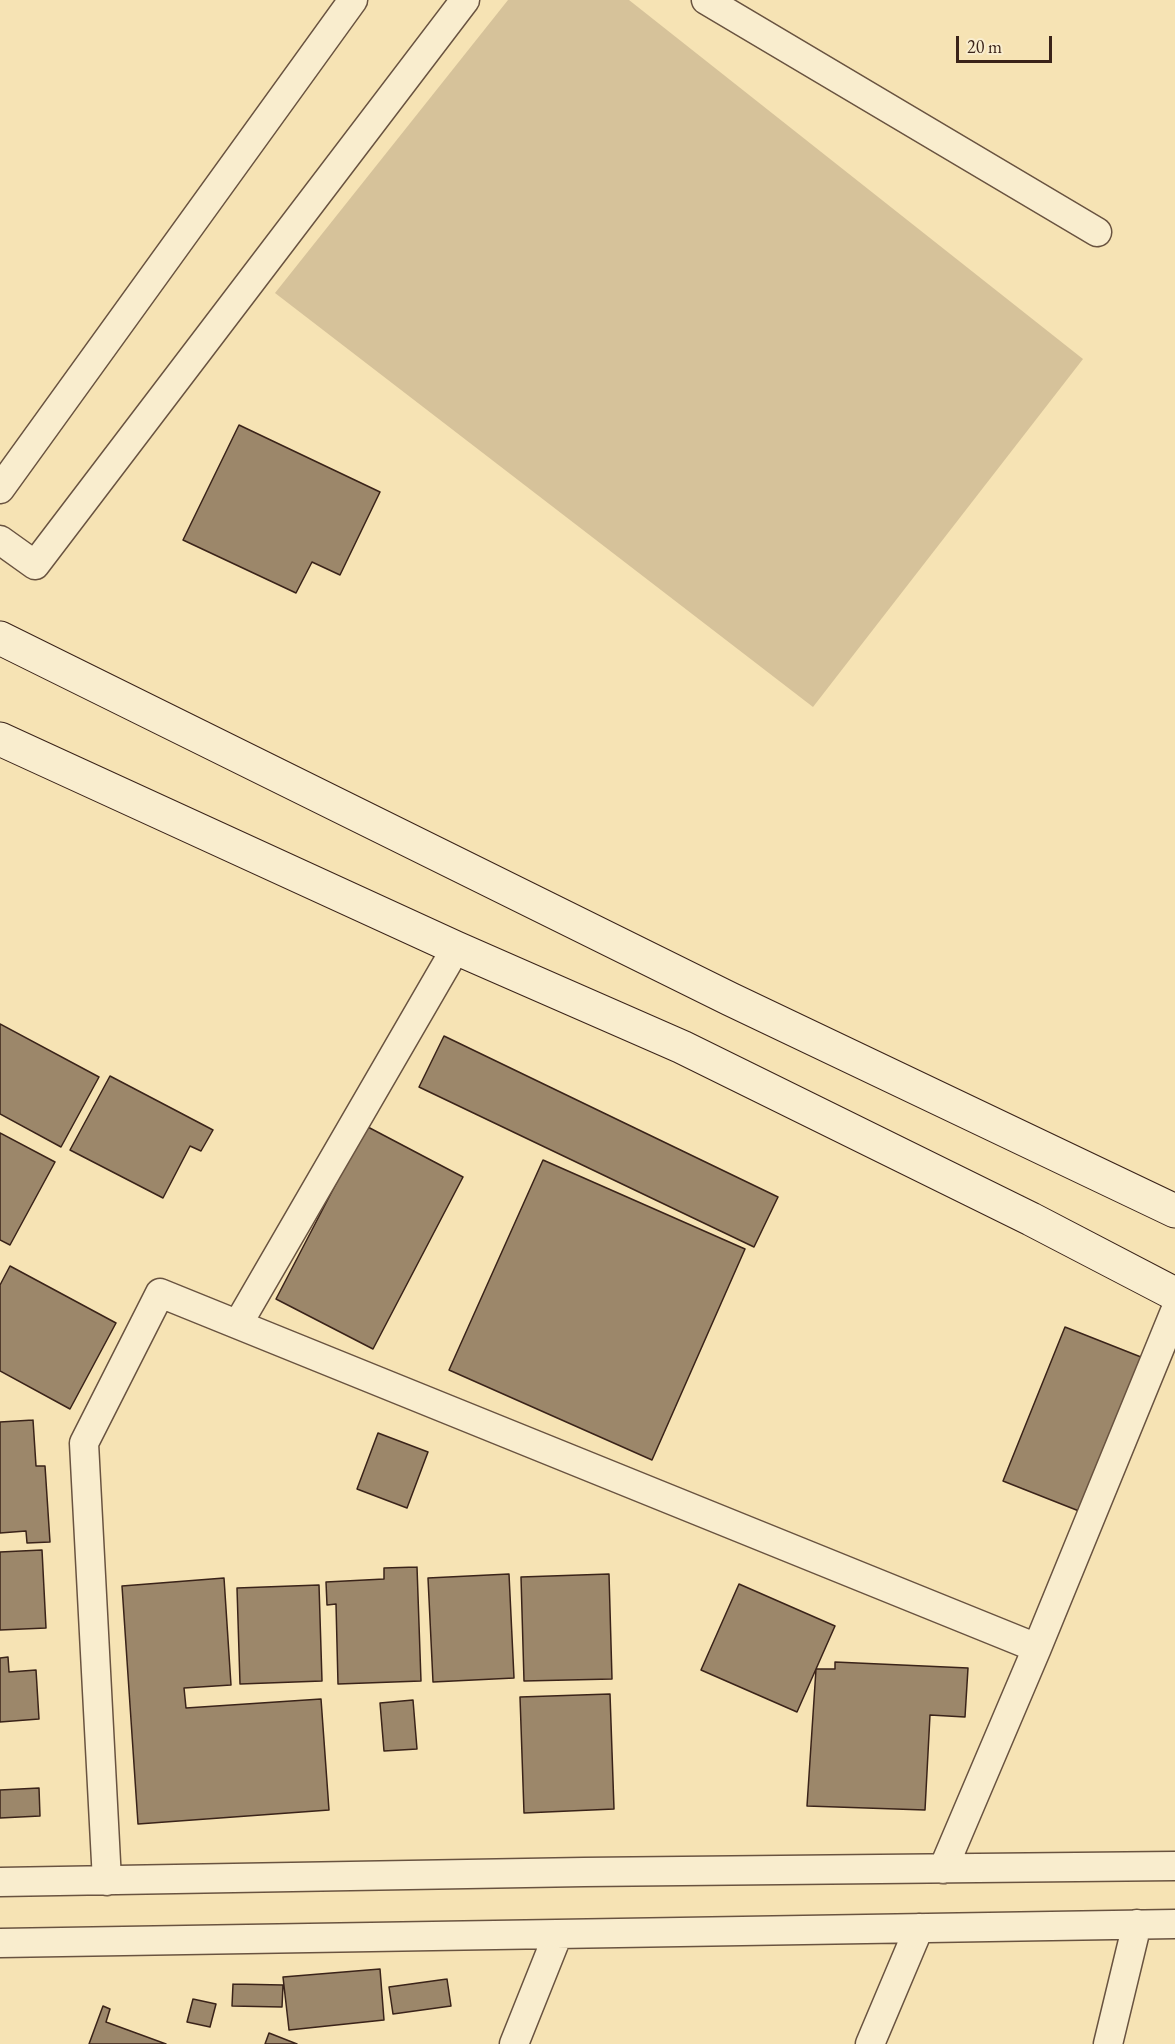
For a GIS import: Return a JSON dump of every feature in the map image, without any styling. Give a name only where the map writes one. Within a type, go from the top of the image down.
[{"type":"main road","points":[[0,638],[719,994],[1175,1211]]},
{"type":"main road","points":[[0,739],[456,948],[682,1047],[1031,1219],[1175,1294]]},
{"type":"street","points":[[0,489],[353,0]]},
{"type":"street","points":[[0,540],[35,565],[465,0]]},
{"type":"street","points":[[706,0],[1097,232]]},
{"type":"street","points":[[238,1324],[456,948]]},
{"type":"street","points":[[107,1881],[84,1443],[160,1293],[1037,1648]]},
{"type":"street","points":[[943,1869],[1037,1648],[1175,1311]]},
{"type":"street","points":[[0,1882],[584,1872],[1175,1866]]},
{"type":"street","points":[[1108,2044],[1137,1924]]},
{"type":"street","points":[[0,1943],[1175,1924]]},
{"type":"street","points":[[870,2044],[919,1928]]},
{"type":"street","points":[[514,2044],[558,1934]]},
{"type":"shaded area","points":[[508,0],[629,0],[1083,359],[813,707],[275,293]]},
{"type":"building","points":[[239,425],[380,492],[340,575],[312,562],[296,593],[183,540]]},
{"type":"building","points":[[0,1024],[99,1077],[61,1147],[0,1114]]},
{"type":"building","points":[[444,1036],[778,1197],[754,1247],[419,1087]]},
{"type":"building","points":[[110,1076],[213,1130],[201,1151],[190,1146],[163,1198],[70,1150]]},
{"type":"building","points":[[366,1126],[463,1177],[373,1349],[276,1299]]},
{"type":"building","points":[[0,1133],[55,1162],[10,1245],[0,1240]]},
{"type":"building","points":[[543,1160],[745,1249],[652,1460],[449,1370]]},
{"type":"building","points":[[10,1266],[116,1323],[70,1409],[0,1371],[0,1285]]},
{"type":"building","points":[[1065,1327],[1146,1359],[1084,1513],[1003,1481]]},
{"type":"building","points":[[33,1420],[36,1466],[45,1466],[50,1542],[27,1543],[26,1531],[0,1533],[0,1422]]},
{"type":"building","points":[[378,1433],[428,1452],[407,1508],[357,1489]]},
{"type":"building","points":[[42,1550],[46,1628],[0,1630],[0,1552]]},
{"type":"building","points":[[417,1567],[421,1681],[338,1684],[336,1604],[327,1605],[326,1582],[384,1579],[384,1568]]},
{"type":"building","points":[[509,1574],[514,1678],[433,1682],[428,1578]]},
{"type":"building","points":[[609,1574],[612,1679],[524,1681],[521,1577]]},
{"type":"building","points":[[224,1578],[231,1685],[184,1688],[186,1708],[321,1699],[329,1810],[138,1824],[122,1586]]},
{"type":"building","points":[[739,1584],[835,1626],[797,1712],[701,1670]]},
{"type":"building","points":[[319,1585],[322,1681],[240,1684],[237,1588]]},
{"type":"building","points":[[8,1657],[9,1672],[36,1670],[39,1719],[0,1722],[0,1658]]},
{"type":"building","points":[[835,1662],[968,1668],[965,1717],[930,1715],[925,1810],[807,1806],[816,1669],[835,1669]]},
{"type":"building","points":[[610,1694],[614,1809],[524,1813],[520,1697]]},
{"type":"building","points":[[413,1700],[417,1749],[384,1751],[380,1703]]},
{"type":"building","points":[[39,1788],[40,1816],[0,1818],[0,1790]]},
{"type":"building","points":[[380,1969],[384,2020],[289,2030],[283,1977]]},
{"type":"building","points":[[447,1979],[451,2006],[393,2014],[389,1987]]},
{"type":"building","points":[[233,1984],[283,1985],[282,2007],[232,2006]]},
{"type":"building","points":[[193,1999],[216,2004],[210,2027],[187,2022]]},
{"type":"building","points":[[103,2006],[110,2009],[106,2022],[166,2044],[89,2044]]},
{"type":"building","points":[[269,2033],[297,2044],[265,2044]]}]
